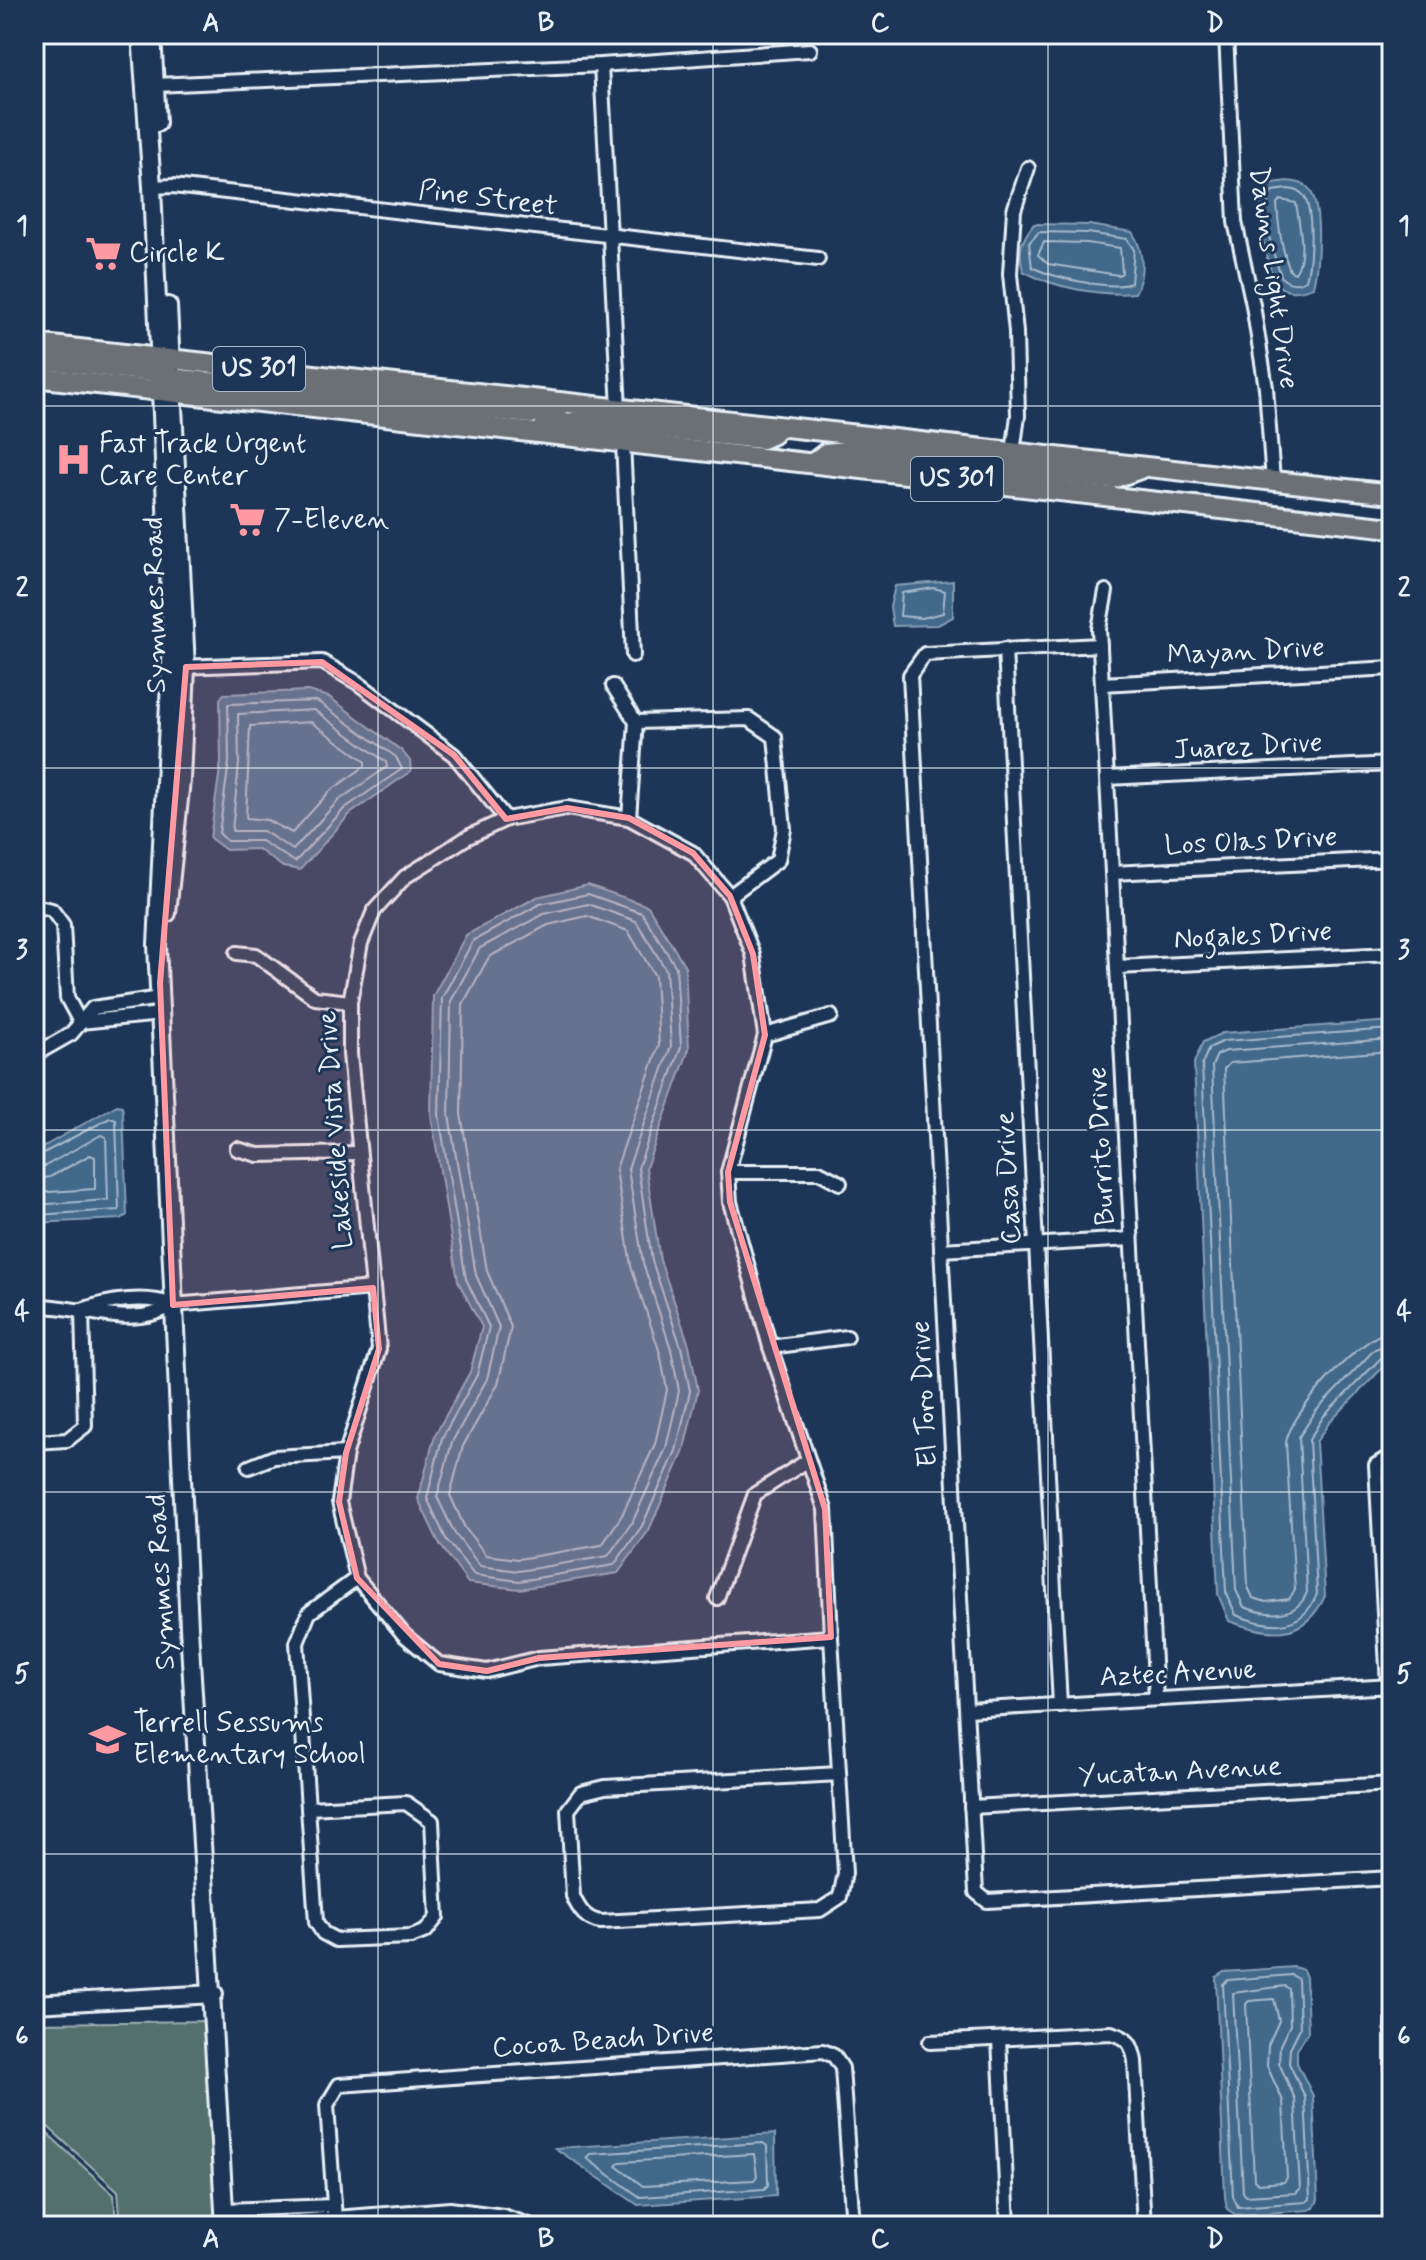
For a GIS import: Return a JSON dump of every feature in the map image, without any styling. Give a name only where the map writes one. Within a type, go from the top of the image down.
[{"type":"main road","name":"US 301","points":[[34,344],[166,375],[521,430],[1392,528]]},
{"type":"main road","points":[[34,359],[166,375]]},
{"type":"main road","name":"US 301","points":[[34,377],[166,375],[573,405],[1392,494]]},
{"type":"main road","points":[[521,430],[580,421],[762,439],[773,434],[776,426]]},
{"type":"main road","points":[[813,463],[826,453],[845,451],[1112,479],[1143,468]]},
{"type":"street","name":"Symmes Road","points":[[141,34],[157,187]]},
{"type":"street","name":"Symmes Road","points":[[152,34],[181,780],[160,998],[189,1627],[227,2221]]},
{"type":"street","name":"Dawns Light Drive","points":[[1226,34],[1235,222],[1253,305],[1266,388],[1273,481]]},
{"type":"street","points":[[155,85],[601,65],[810,50]]},
{"type":"street","points":[[601,65],[619,409]]},
{"type":"street","points":[[1013,452],[1017,388],[1010,274],[1014,210],[1028,168]]},
{"type":"street","name":"Pine Street","points":[[157,187],[818,259]]},
{"type":"street","points":[[623,442],[633,655]]},
{"type":"street","name":"Burrito Drive","points":[[1106,591],[1099,629],[1156,1699]]},
{"type":"street","name":"El Toro Drive","points":[[1100,645],[925,654],[910,675],[976,1892],[987,1901],[1392,1878]]},
{"type":"street","name":"Casa Drive","points":[[1005,649],[1060,1705]]},
{"type":"street","points":[[179,667],[322,662],[358,683],[454,755],[506,819]]},
{"type":"street","name":"Mayan Drive","points":[[1102,684],[1392,668]]},
{"type":"street","points":[[613,686],[636,722],[629,818]]},
{"type":"street","points":[[636,722],[749,719],[775,737],[784,829],[778,860],[730,896]]},
{"type":"street","name":"Juarez Drive","points":[[1107,778],[1392,764]]},
{"type":"street","name":"Lakeside Vista Drive","points":[[831,1637],[539,1658],[487,1671],[439,1664],[404,1635],[357,1578],[339,1502],[346,1453],[379,1349],[358,1153],[350,1002],[361,943],[374,911],[405,877],[468,837],[506,819],[567,808],[629,818],[693,853],[730,896],[753,954],[765,1035],[728,1172],[730,1202],[770,1347],[825,1509],[845,1873],[844,1887],[833,1904],[820,1910],[601,1922],[584,1916],[577,1907],[573,1896],[568,1810],[581,1793],[605,1787],[839,1774]]},
{"type":"street","name":"Los Olas Drive","points":[[1112,873],[1392,859]]},
{"type":"street","points":[[34,906],[52,910],[63,925],[67,998],[80,1022]]},
{"type":"street","points":[[237,953],[256,955],[315,998],[350,1002]]},
{"type":"street","name":"Nogales Drive","points":[[1117,967],[1392,954]]},
{"type":"street","points":[[34,1055],[71,1034],[80,1022],[160,998]]},
{"type":"street","points":[[765,1035],[831,1016]]},
{"type":"street","points":[[237,1149],[258,1155],[358,1153]]},
{"type":"street","points":[[728,1172],[819,1172],[840,1183]]},
{"type":"street","points":[[941,1250],[1131,1239]]},
{"type":"street","points":[[34,1306],[62,1305],[104,1317],[158,1315],[173,1305],[373,1288]]},
{"type":"street","points":[[34,1442],[67,1440],[85,1426],[82,1310]]},
{"type":"street","points":[[770,1347],[847,1337]]},
{"type":"street","points":[[249,1467],[274,1457],[346,1453]]},
{"type":"street","points":[[1390,1686],[1387,1550],[1376,1465],[1392,1455]]},
{"type":"street","points":[[717,1598],[755,1494],[777,1477],[807,1461]]},
{"type":"street","points":[[308,1808],[406,1803],[432,1821],[437,1917],[426,1931],[411,1937],[336,1940],[323,1933],[316,1922],[308,1808],[297,1643],[309,1613],[357,1578]]},
{"type":"street","name":"Aztec Avenue","points":[[967,1710],[1390,1686]]},
{"type":"street","name":"Yucatan Avenue","points":[[971,1807],[1392,1784]]},
{"type":"street","points":[[34,2004],[214,1994]]},
{"type":"street","points":[[1392,2021],[1392,2073]]},
{"type":"street","points":[[930,2042],[1111,2033],[1124,2037],[1132,2045],[1144,2226]]},
{"type":"street","points":[[999,2039],[1008,2226]]},
{"type":"street","name":"Cocoa Beach Drive","points":[[335,2212],[327,2105],[339,2085],[823,2051],[834,2056],[842,2068],[853,2226]]},
{"type":"street","points":[[292,2205],[294,2221]]},
{"type":"street","points":[[227,2221],[292,2205],[335,2212],[450,2209],[503,2216],[532,2226]]},
{"type":"street","points":[[227,2221],[294,2221],[335,2212]]},
{"type":"highlighted area","points":[[322,662],[454,755],[506,819],[567,808],[629,818],[693,853],[730,896],[753,954],[765,1035],[728,1172],[730,1202],[825,1509],[831,1637],[539,1658],[487,1671],[439,1664],[357,1578],[339,1502],[346,1453],[379,1349],[373,1288],[173,1305],[160,983],[186,667]]},
{"type":"green space","points":[[209,2021],[219,2226],[121,2226],[118,2191],[34,2114],[34,2023]]},
{"type":"green space","points":[[34,2121],[114,2195],[116,2226],[34,2226]]},
{"type":"water","points":[[1287,181],[1306,186],[1312,193],[1317,218],[1318,249],[1313,287],[1295,291],[1283,289],[1272,274],[1259,209],[1260,198],[1267,184]]},
{"type":"water","points":[[1034,224],[1089,225],[1132,232],[1142,262],[1135,293],[1078,290],[1023,271],[1022,246]]},
{"type":"water","points":[[953,581],[953,617],[938,625],[893,626],[890,607],[895,586]]},
{"type":"water","points":[[308,691],[329,697],[402,751],[410,761],[411,771],[350,814],[300,870],[283,867],[258,849],[226,850],[210,838],[221,762],[220,699],[224,694]]},
{"type":"water","points":[[588,885],[648,906],[685,966],[689,1049],[646,1168],[660,1260],[689,1345],[698,1390],[683,1453],[649,1530],[618,1573],[519,1589],[468,1583],[439,1543],[418,1499],[435,1435],[470,1372],[482,1327],[458,1281],[431,1115],[433,996],[466,935],[537,897]]},
{"type":"water","points":[[1392,1021],[1392,1358],[1329,1423],[1316,1442],[1325,1596],[1317,1611],[1296,1628],[1272,1632],[1258,1630],[1229,1621],[1218,1594],[1194,1063],[1203,1042],[1222,1033]]},
{"type":"water","points":[[117,1105],[122,1106],[123,1113],[127,1215],[121,1219],[34,1223],[34,1152]]},
{"type":"water","points":[[1294,1967],[1303,1970],[1306,1977],[1308,2032],[1297,2050],[1297,2063],[1313,2096],[1318,2200],[1309,2210],[1236,2215],[1227,2209],[1225,2197],[1216,1977],[1224,1972]]},
{"type":"water","points":[[775,2134],[776,2196],[638,2205],[555,2148]]},
{"type":"place","name":"Circle K","points":[[103,253]]},
{"type":"place","name":"Fast Track Urgent Care Center","points":[[73,460]]},
{"type":"place","name":"7-Eleven","points":[[248,520]]},
{"type":"place","name":"Terrell Sessums Elementary School","points":[[107,1739]]}]
